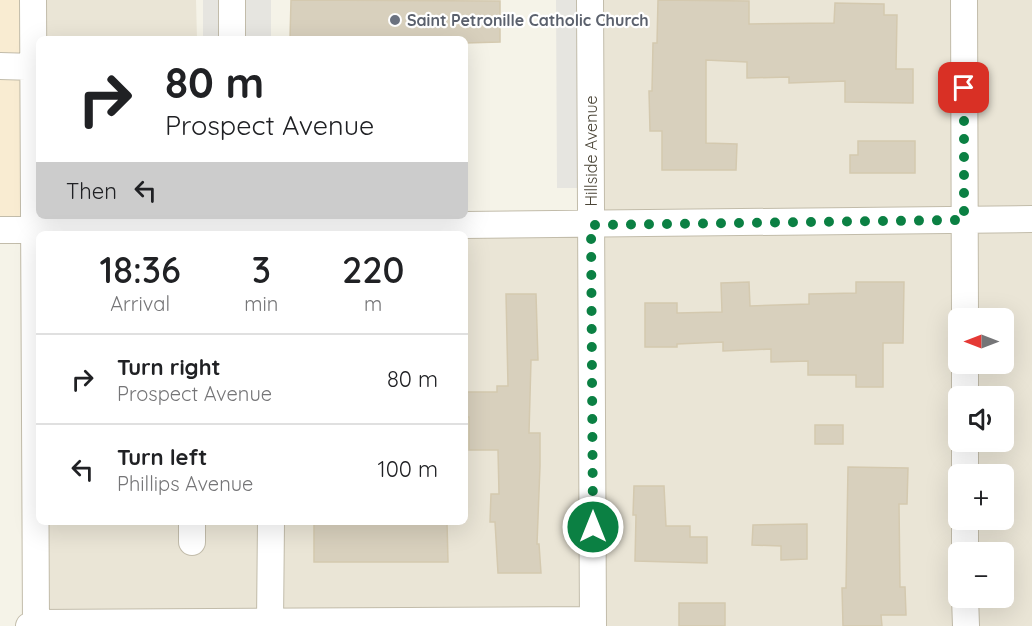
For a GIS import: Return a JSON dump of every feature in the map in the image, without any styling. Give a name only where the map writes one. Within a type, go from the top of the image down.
[{"type":"street","points":[[33,0],[33,625],[593,623]]},
{"type":"street","points":[[232,0],[232,36]]},
{"type":"street","name":"Hillside Avenue","points":[[590,0],[593,623]]},
{"type":"street","points":[[964,0],[965,308]]},
{"type":"street","points":[[0,66],[34,67]]},
{"type":"street","points":[[0,230],[231,222],[591,225],[1032,219]]},
{"type":"street","points":[[271,525],[286,623]]},
{"type":"street","points":[[965,608],[966,626]]},
{"type":"shaded area","points":[[0,0],[19,0],[24,221],[0,221]]},
{"type":"shaded area","points":[[41,0],[196,0],[197,36],[42,36]]},
{"type":"shaded area","points":[[203,0],[271,0],[271,36],[203,36]]},
{"type":"shaded area","points":[[556,0],[579,0],[579,188],[557,188]]},
{"type":"shaded area","points":[[598,0],[955,0],[957,308],[948,308],[948,374],[957,374],[957,386],[948,386],[948,452],[958,452],[958,464],[948,464],[948,530],[958,530],[958,542],[948,542],[948,608],[959,608],[959,626],[599,626]]},
{"type":"shaded area","points":[[974,0],[1032,0],[1032,626],[973,626],[973,608],[1014,608],[1014,542],[973,542],[974,530],[1014,530],[1014,464],[974,464],[974,452],[1014,452],[1014,386],[974,386],[974,374],[1014,374],[1014,308],[974,308]]},
{"type":"shaded area","points":[[468,235],[583,235],[586,612],[43,615],[43,525],[468,525]]},
{"type":"building","name":"Saint Petronille Catholic Church","points":[[291,0],[500,1],[500,42],[468,43],[468,36],[290,36]]},
{"type":"building","points":[[658,0],[749,1],[749,24],[834,23],[835,3],[884,4],[884,15],[897,15],[896,69],[913,69],[913,103],[845,102],[845,81],[789,83],[789,77],[747,78],[747,62],[706,60],[706,143],[737,144],[736,170],[662,170],[662,131],[650,131],[649,91],[652,91],[653,43],[657,43]]},
{"type":"building","points":[[858,141],[915,141],[915,173],[850,173],[850,155],[858,155]]},
{"type":"building","points":[[749,282],[750,306],[809,304],[809,294],[856,293],[856,282],[904,282],[903,343],[883,343],[883,387],[856,387],[856,375],[808,375],[808,361],[771,362],[771,349],[723,351],[723,342],[677,344],[677,347],[645,347],[645,303],[677,303],[677,313],[722,312],[721,283]]},
{"type":"building","points":[[506,294],[536,294],[538,360],[531,360],[529,433],[540,433],[537,544],[539,544],[541,573],[498,573],[495,522],[490,522],[491,494],[499,494],[498,450],[469,450],[468,392],[497,392],[497,386],[508,386]]},
{"type":"building","points":[[815,425],[843,425],[843,444],[815,444]]},
{"type":"building","points":[[848,467],[908,468],[907,504],[899,504],[900,587],[905,587],[906,615],[881,615],[882,626],[843,626],[842,588],[846,588]]},
{"type":"building","points":[[634,486],[664,486],[666,526],[690,526],[690,537],[707,537],[707,563],[635,561]]},
{"type":"building","points":[[807,524],[807,559],[781,560],[781,546],[752,545],[753,525]]},
{"type":"building","points":[[314,525],[447,525],[448,562],[314,562]]},
{"type":"building","points":[[679,603],[725,603],[725,626],[679,626]]},
{"type":"place","name":"Saint Petronille Catholic Church","points":[[395,20]]},
{"type":"route","points":[[593,527],[591,225],[964,220],[964,88]]}]
